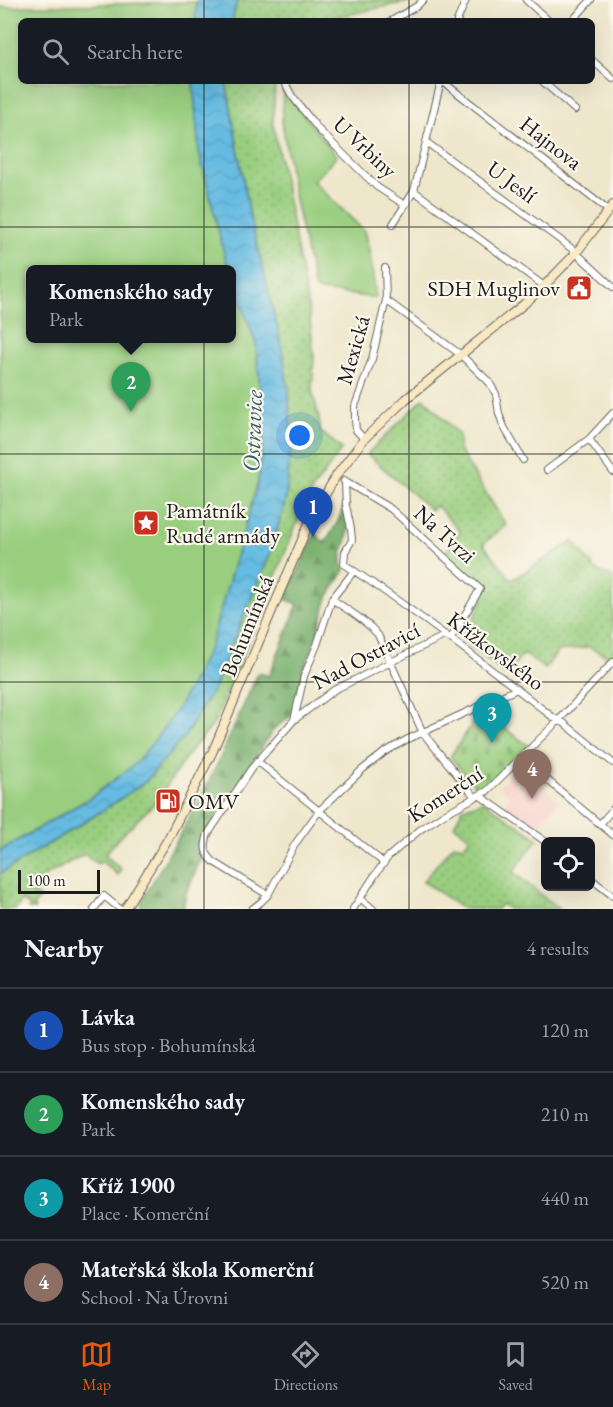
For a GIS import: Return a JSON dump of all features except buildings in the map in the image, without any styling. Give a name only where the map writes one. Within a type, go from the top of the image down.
[{"type":"main road","name":"Bohumínská","points":[[125,909],[168,838],[208,761],[309,523],[336,476],[364,439],[406,399],[544,286],[576,253],[611,208]]},
{"type":"street","points":[[397,18],[423,0]]},
{"type":"street","points":[[458,18],[466,0]]},
{"type":"street","points":[[526,0],[545,18]]},
{"type":"street","points":[[575,18],[591,0]]},
{"type":"street","points":[[595,62],[612,75]]},
{"type":"street","name":"U Vrbiny","points":[[286,84],[292,96],[319,130],[347,159],[377,187],[405,206]]},
{"type":"street","points":[[393,225],[414,191],[440,84]]},
{"type":"street","name":"Hajnova","points":[[445,84],[611,208]]},
{"type":"street","points":[[545,84],[575,110]]},
{"type":"street","name":"U Jeslí","points":[[426,142],[576,253],[613,287]]},
{"type":"street","points":[[414,191],[544,286]]},
{"type":"street","name":"Mexická","points":[[364,439],[356,430],[356,406],[372,359],[386,300],[385,268]]},
{"type":"street","points":[[386,300],[461,355],[493,388],[502,424],[523,460]]},
{"type":"street","points":[[547,470],[589,439],[613,413]]},
{"type":"street","points":[[589,439],[613,472]]},
{"type":"street","name":"Na Tvrzi","points":[[336,476],[391,509],[480,589],[448,637]]},
{"type":"street","points":[[294,720],[304,676],[332,598],[354,571],[344,564],[345,552],[352,540],[345,482]]},
{"type":"street","name":"Křížkovského","points":[[354,571],[448,637],[554,718],[564,723],[613,763]]},
{"type":"street","points":[[332,598],[378,635],[423,733],[477,796],[541,839]]},
{"type":"street","name":"Nad Ostravicí","points":[[268,895],[214,862],[204,850],[208,834],[257,761],[294,720],[333,690],[448,637]]},
{"type":"street","name":"Komerční","points":[[353,909],[384,863],[396,850],[444,814],[487,791],[559,720],[613,662]]},
{"type":"street","points":[[252,909],[268,895],[295,844],[319,811],[353,778],[406,740],[516,689]]},
{"type":"street","points":[[521,758],[613,835]]},
{"type":"street","points":[[257,761],[384,863]]},
{"type":"street","points":[[600,824],[613,809]]},
{"type":"street","points":[[595,881],[613,896]]},
{"type":"street","points":[[94,909],[104,896],[120,909]]},
{"type":"street","points":[[360,898],[373,909]]},
{"type":"shaded area","points":[[516,768],[522,773],[514,783],[518,786],[526,778],[534,784],[538,782],[559,801],[535,831],[502,807],[511,796],[499,786]]},
{"type":"green space","points":[[420,0],[334,18],[233,18],[237,1]]},
{"type":"green space","points":[[196,2],[195,18],[18,18],[18,84],[193,84],[199,152],[228,265],[26,265],[26,343],[236,343],[236,287],[256,344],[264,434],[258,482],[210,646],[176,711],[134,765],[90,798],[0,851],[0,7]]},
{"type":"green space","points":[[227,84],[275,84],[273,123],[309,311],[314,354],[312,391],[320,431],[342,449],[313,489],[302,510],[213,725],[191,750],[155,803],[105,855],[121,871],[118,875],[101,861],[98,864],[84,854],[26,887],[40,898],[33,906],[35,909],[28,909],[30,907],[22,900],[16,909],[0,909],[0,874],[145,782],[185,736],[214,688],[270,554],[286,499],[291,443],[289,393],[281,343],[249,212]]},
{"type":"green space","points":[[283,90],[337,156],[313,181],[364,231],[370,254],[376,298],[315,290],[293,191],[282,121]]},
{"type":"green space","points":[[424,398],[459,435],[459,450],[506,525],[483,544],[512,580],[573,541],[596,570],[613,577],[613,653],[609,657],[589,647],[558,651],[545,669],[524,654],[505,674],[461,638],[475,616],[486,589],[445,554],[460,531],[436,505],[431,510],[367,454]]},
{"type":"green space","points":[[344,505],[348,530],[342,556],[345,570],[328,597],[302,676],[292,715],[274,729],[205,834],[201,859],[186,893],[183,909],[141,909],[141,902],[217,765],[258,673],[269,676],[298,604],[285,599],[315,534],[325,543]]},
{"type":"green space","points":[[481,711],[529,746],[480,791],[450,757]]},
{"type":"green space","points":[[483,801],[538,839],[513,872],[559,909],[508,909],[502,904],[497,909],[463,909],[423,881],[454,844],[463,846],[470,838],[454,825],[463,808]]},
{"type":"water","points":[[197,0],[237,0],[233,18],[195,18]]},
{"type":"water","points":[[193,84],[227,84],[249,212],[281,343],[289,393],[291,443],[286,499],[270,554],[214,688],[185,736],[145,782],[0,874],[0,851],[90,798],[134,765],[176,711],[210,646],[258,482],[264,434],[256,344],[236,287],[236,265],[227,265],[199,152]]},
{"type":"place","name":"SDH Muglinov","points":[[579,288]]},
{"type":"place","name":"Komenského sady","points":[[131,412]]},
{"type":"place","name":"Památník Rudé armády","points":[[146,523]]},
{"type":"place","name":"Lávka","points":[[313,537]]},
{"type":"place","name":"Kříž 1900","points":[[492,743]]},
{"type":"place","name":"Mateřská škola Komerční","points":[[532,799]]},
{"type":"place","name":"OMV","points":[[168,801]]},
{"type":"water label","name":"Ostravice","points":[[252,431]]}]
